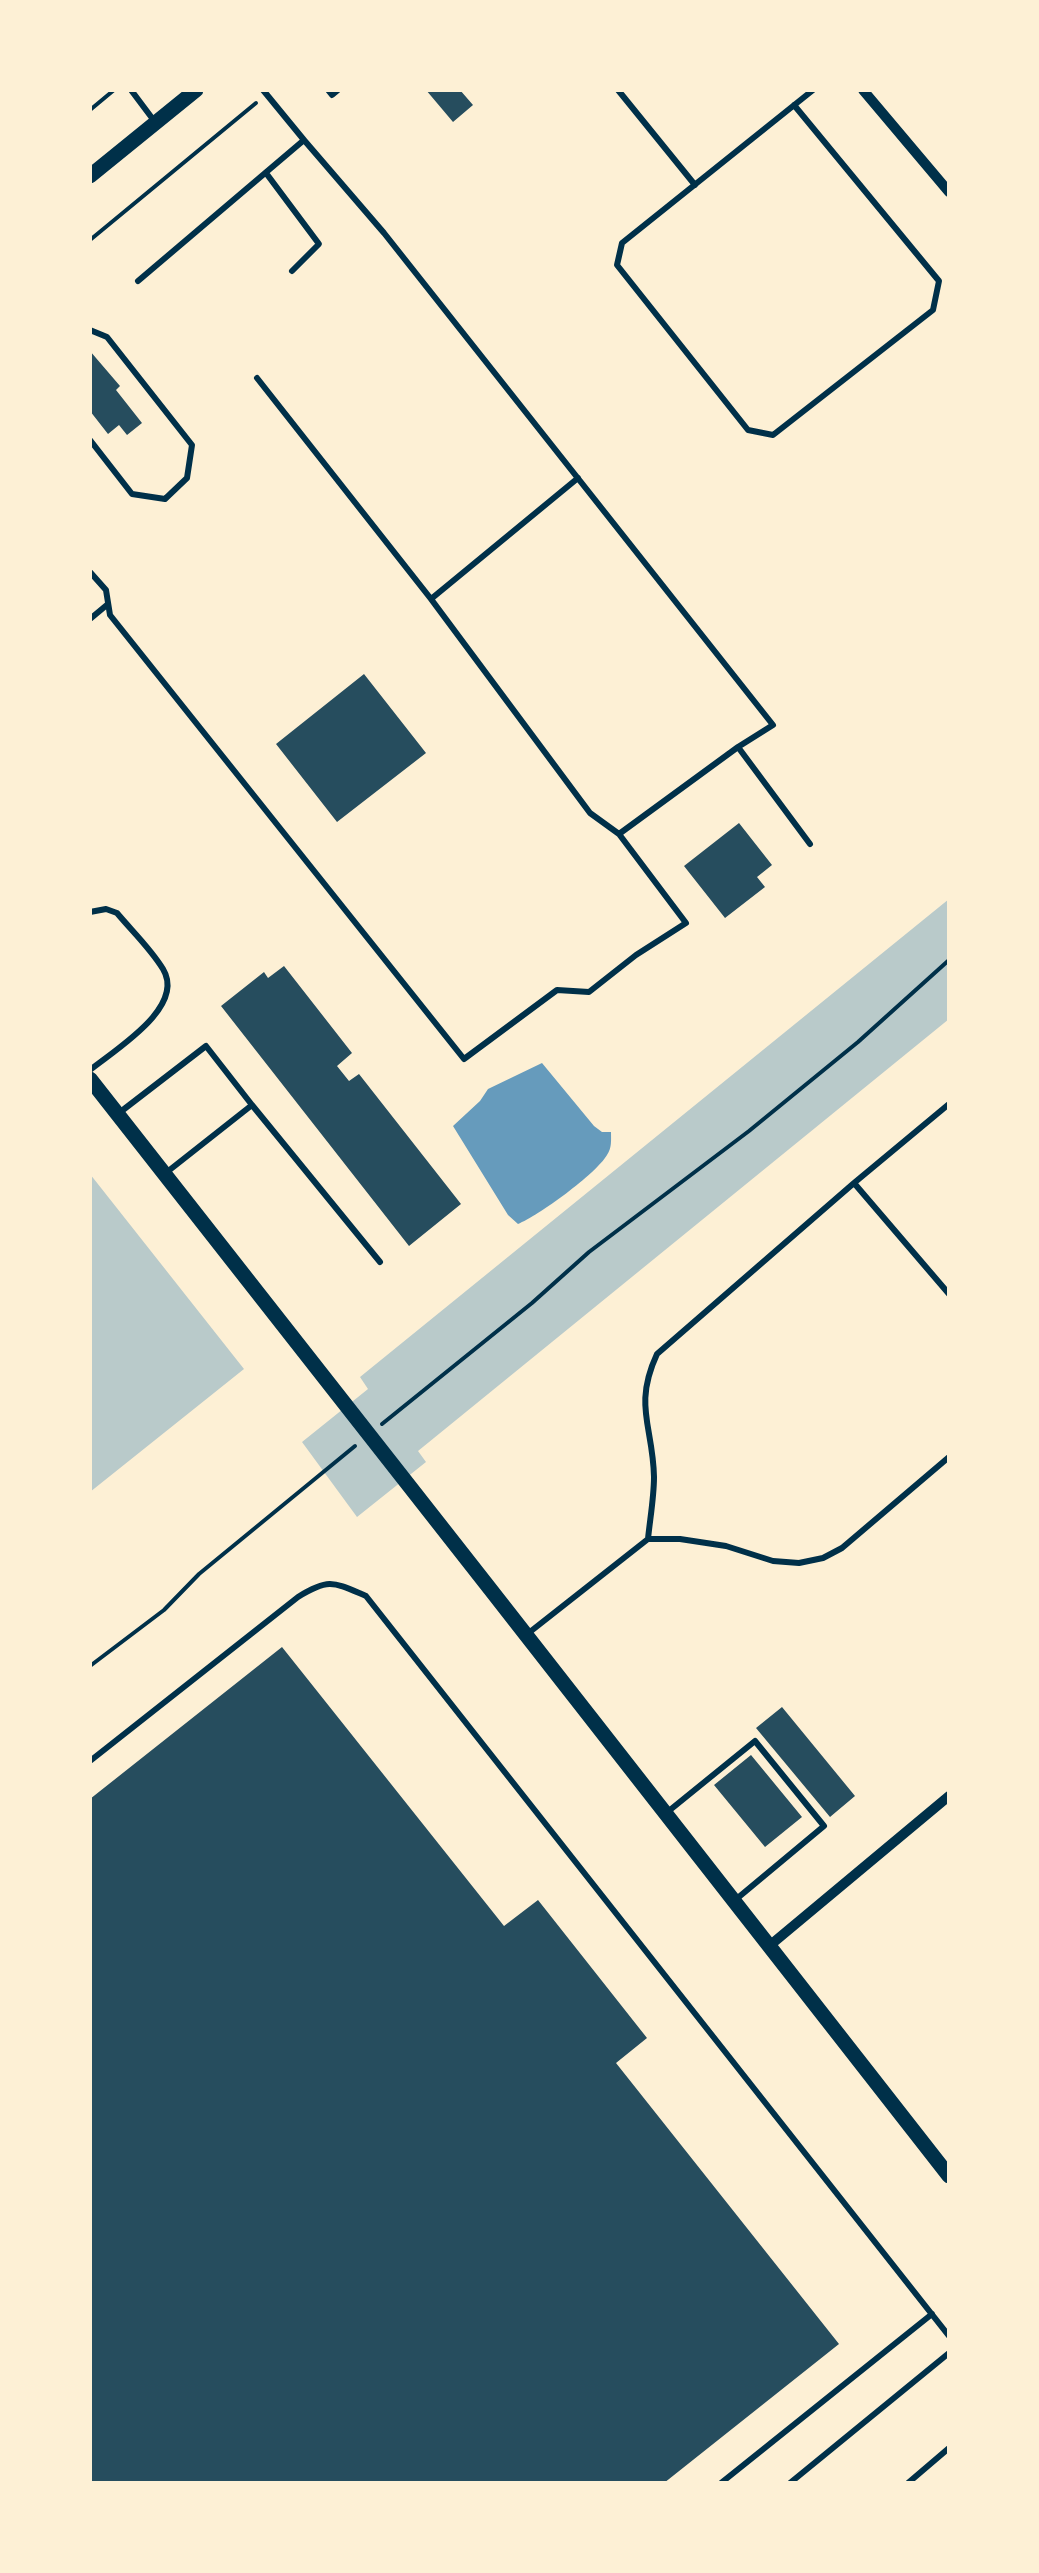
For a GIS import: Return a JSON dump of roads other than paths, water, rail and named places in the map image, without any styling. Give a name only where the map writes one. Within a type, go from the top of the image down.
[{"type":"main road","points":[[90,176],[196,90]]},
{"type":"main road","points":[[90,1079],[949,2176]]},
{"type":"street","points":[[864,90],[949,192]]},
{"type":"street","points":[[768,1948],[949,1796]]},
{"type":"lane","points":[[132,90],[156,122]]},
{"type":"lane","points":[[328,90],[332,95],[338,90]]},
{"type":"lane","points":[[618,90],[694,185]]},
{"type":"lane","points":[[794,105],[940,281],[933,310],[774,435],[748,430],[616,265],[622,243],[694,185],[794,105],[813,90]]},
{"type":"lane","points":[[265,92],[384,233],[772,725],[619,834]]},
{"type":"lane","points":[[138,281],[304,140]]},
{"type":"lane","points":[[266,173],[319,244],[292,271]]},
{"type":"lane","points":[[90,330],[108,338],[192,446],[188,478],[165,498],[132,494],[90,440]]},
{"type":"lane","points":[[90,572],[106,590],[110,615],[464,1059],[557,990],[589,992],[686,923],[619,834],[590,813],[431,599],[258,378]]},
{"type":"lane","points":[[431,599],[578,478]]},
{"type":"lane","points":[[90,619],[108,604]]},
{"type":"lane","points":[[738,747],[810,844]]},
{"type":"lane","points":[[90,912],[106,909],[117,913],[164,970],[170,988],[164,1006],[90,1070]]},
{"type":"lane","points":[[118,1114],[206,1046],[380,1262]]},
{"type":"lane","points":[[648,1539],[654,1475],[643,1404],[645,1380],[657,1354],[949,1104]]},
{"type":"lane","points":[[165,1174],[252,1105]]},
{"type":"lane","points":[[854,1183],[949,1294]]},
{"type":"lane","points":[[525,1636],[648,1539],[726,1546],[798,1564],[822,1558],[842,1548],[949,1457]]},
{"type":"lane","points":[[90,1761],[321,1583],[340,1585],[366,1596],[949,2336]]},
{"type":"lane","points":[[664,1815],[755,1741],[824,1826],[732,1902]]},
{"type":"lane","points":[[721,2483],[932,2314]]},
{"type":"lane","points":[[790,2483],[949,2353]]},
{"type":"lane","points":[[908,2483],[949,2448]]},
{"type":"water","points":[[542,1063],[594,1126],[611,1132],[610,1147],[601,1163],[579,1183],[518,1224],[508,1215],[453,1126],[488,1089]]}]
